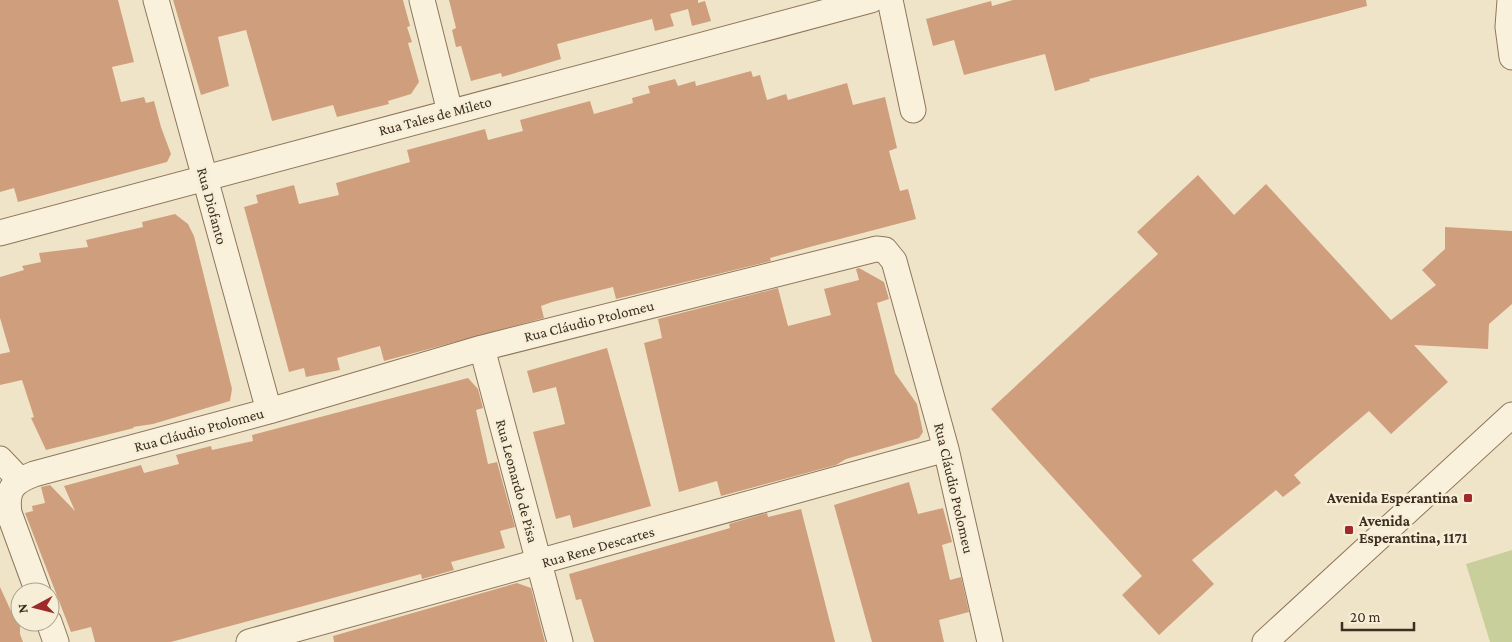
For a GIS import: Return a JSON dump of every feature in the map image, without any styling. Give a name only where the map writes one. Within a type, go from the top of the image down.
[{"type":"street","name":"Rua Diofanto","points":[[156,0],[269,411]]},
{"type":"street","points":[[422,0],[450,112]]},
{"type":"street","name":"Rua Tales de Mileto","points":[[0,233],[871,0]]},
{"type":"street","points":[[890,0],[913,110]]},
{"type":"street","points":[[1510,0],[1508,27],[1512,58]]},
{"type":"street","name":"Rua Cláudio Ptolomeu","points":[[19,480],[269,411],[482,348],[868,250],[885,250],[894,261],[946,449],[990,642]]},
{"type":"street","name":"Rua Leonardo de Pisa","points":[[482,348],[560,642]]},
{"type":"street","points":[[1265,642],[1512,416]]},
{"type":"street","name":"Rua Rene Descartes","points":[[249,642],[946,449]]},
{"type":"street","points":[[0,459],[19,480],[11,489],[7,500],[9,512],[34,582]]},
{"type":"green space","points":[[1512,550],[1512,642],[1490,642],[1466,564]]},
{"type":"building","points":[[0,0],[118,0],[134,62],[112,67],[121,102],[144,97],[146,103],[154,101],[171,154],[167,162],[18,202],[14,188],[0,192]]},
{"type":"building","points":[[173,0],[403,0],[410,26],[407,27],[412,42],[408,43],[419,82],[411,94],[388,101],[389,104],[337,117],[333,105],[272,121],[246,30],[218,37],[229,86],[201,95]]},
{"type":"building","points":[[449,0],[698,0],[698,3],[705,1],[711,21],[692,26],[688,9],[670,14],[674,26],[655,31],[652,19],[557,44],[561,59],[502,77],[501,73],[471,81],[461,46],[456,47],[452,30],[456,28]]},
{"type":"building","points":[[1013,0],[1366,0],[1367,6],[1089,79],[1090,81],[1055,91],[1045,54],[964,75],[954,40],[933,46],[926,19],[991,1],[992,6]]},
{"type":"building","points":[[751,71],[753,77],[760,75],[767,100],[786,94],[788,100],[847,83],[853,105],[885,97],[897,148],[889,151],[900,191],[908,189],[916,219],[770,258],[771,261],[616,299],[613,287],[552,302],[541,306],[544,318],[384,361],[380,346],[337,358],[340,370],[306,377],[304,368],[289,372],[244,207],[258,203],[256,195],[294,185],[299,204],[339,195],[336,183],[410,162],[407,150],[485,129],[488,140],[523,131],[520,120],[590,101],[594,114],[633,103],[632,98],[650,93],[648,86],[675,79],[678,86],[695,81],[696,86]]},
{"type":"building","points":[[1198,175],[1234,215],[1266,184],[1391,320],[1436,285],[1422,270],[1445,249],[1445,227],[1512,231],[1512,304],[1489,324],[1488,349],[1414,345],[1448,382],[1391,434],[1369,411],[1294,475],[1301,483],[1283,497],[1276,490],[1192,560],[1214,584],[1159,635],[1122,595],[1142,576],[991,409],[1158,254],[1137,232]]},
{"type":"building","points":[[175,214],[188,224],[194,236],[232,389],[230,401],[153,424],[133,427],[46,450],[31,418],[34,417],[22,380],[0,385],[0,354],[10,352],[0,318],[0,277],[24,270],[22,266],[41,262],[39,253],[88,247],[86,240],[143,227],[142,222]]},
{"type":"building","points":[[859,268],[884,282],[889,299],[877,303],[895,373],[917,404],[923,432],[919,438],[846,459],[836,465],[721,496],[717,481],[679,492],[644,343],[662,338],[658,319],[778,288],[788,326],[831,315],[824,289],[859,280],[856,269]]},
{"type":"building","points":[[607,348],[651,506],[573,528],[570,515],[556,519],[533,432],[565,424],[556,387],[533,393],[527,371]]},
{"type":"building","points":[[468,378],[478,389],[483,408],[476,410],[488,464],[497,462],[515,527],[500,531],[505,548],[451,562],[454,570],[422,579],[421,574],[171,642],[95,642],[91,627],[71,632],[60,604],[60,582],[52,582],[25,513],[33,511],[32,506],[45,503],[41,487],[50,485],[75,511],[64,486],[141,465],[144,473],[179,464],[176,455],[211,446],[212,450],[253,441],[252,435]]},
{"type":"building","points":[[909,482],[918,514],[943,508],[952,542],[942,545],[950,580],[961,577],[969,612],[939,620],[944,642],[872,642],[834,505]]},
{"type":"building","points":[[801,509],[835,642],[594,642],[581,599],[576,600],[569,574],[730,528],[729,524],[767,513],[768,517]]},
{"type":"building","points":[[517,583],[531,588],[545,642],[334,642],[333,636]]},
{"type":"building","points":[[0,587],[10,609],[10,632],[20,632],[23,642],[0,642]]},
{"type":"place","name":"Avenida Esperantina","points":[[1468,498]]},
{"type":"place","name":"Avenida Esperantina, 1171","points":[[1349,530]]}]
